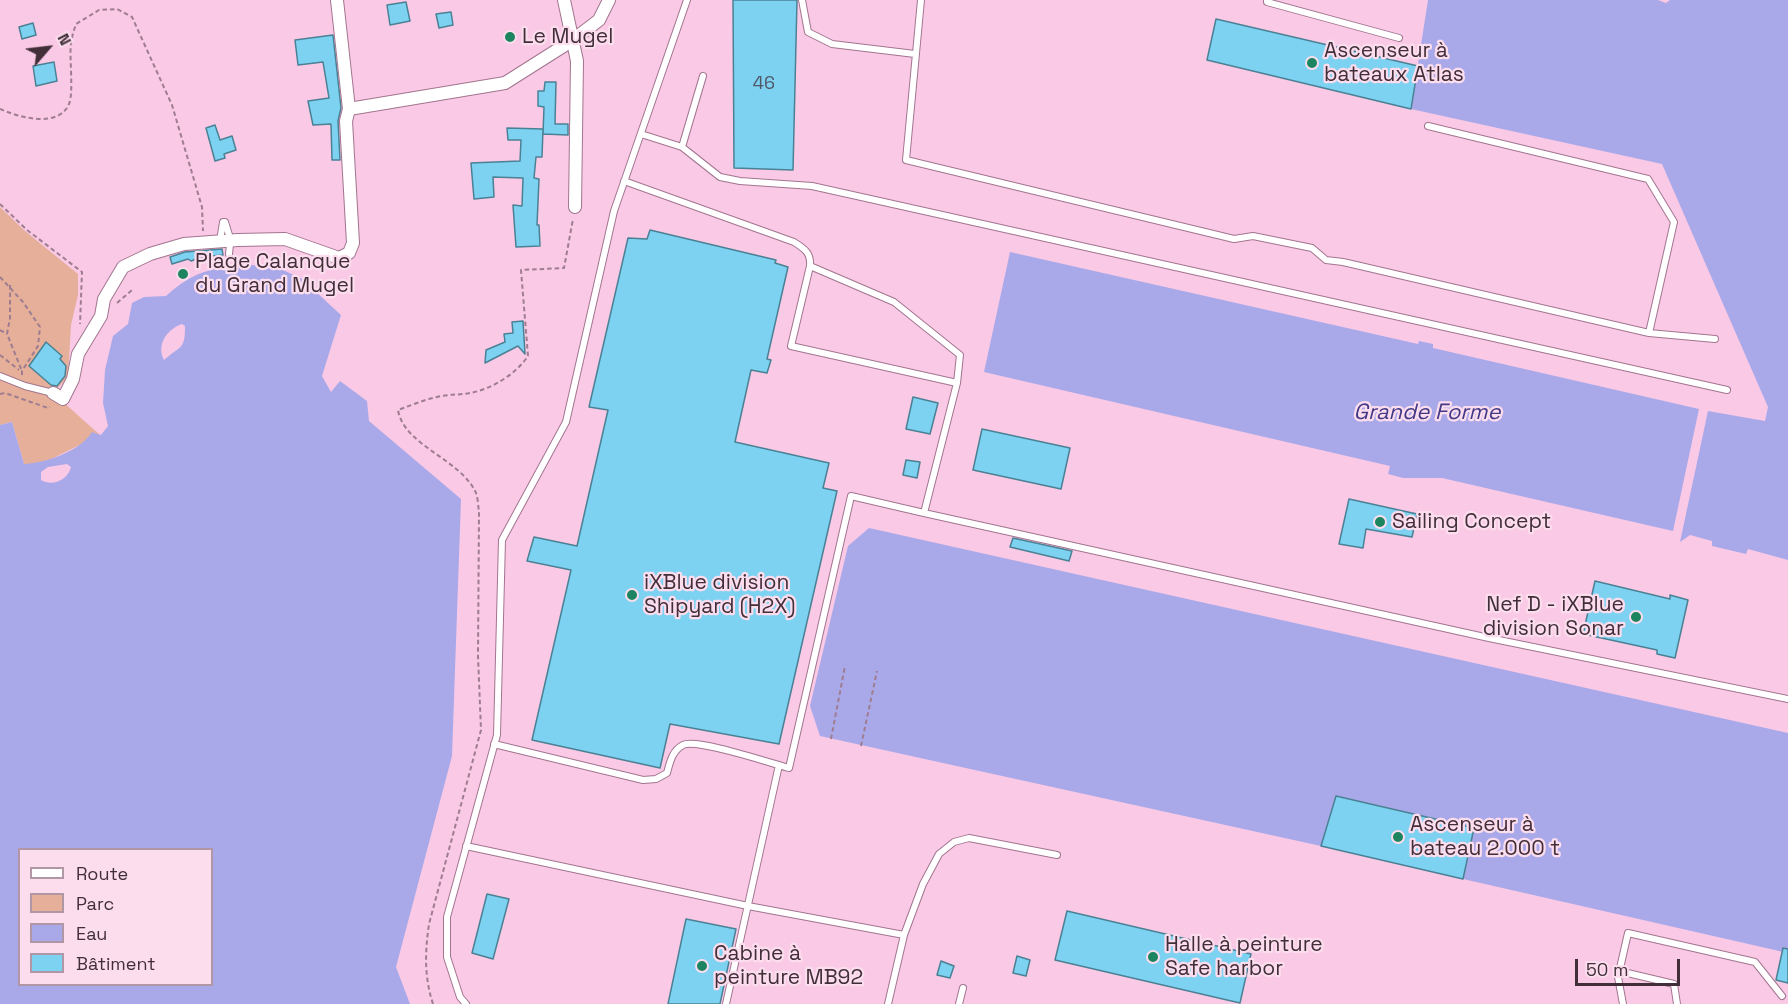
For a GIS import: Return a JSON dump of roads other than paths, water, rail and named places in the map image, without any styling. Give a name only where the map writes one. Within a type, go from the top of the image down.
[{"type":"street","points":[[58,396],[72,379],[78,354],[101,316],[104,299],[123,267],[150,254],[184,244],[227,240],[285,239],[339,258],[349,253],[353,243],[346,121],[349,110],[337,0]]},
{"type":"street","points":[[564,0],[577,61],[575,207]]},
{"type":"street","points":[[349,110],[482,88],[513,79],[599,20],[609,0]]},
{"type":"lane","points":[[466,1004],[460,997],[447,957],[447,917],[497,735],[502,540],[566,422],[614,211],[687,0]]},
{"type":"lane","points":[[802,0],[808,32],[832,44],[915,54]]},
{"type":"lane","points":[[921,0],[906,160],[1234,239],[1253,236],[1312,248],[1326,260],[1649,333],[1715,339]]},
{"type":"lane","points":[[1267,0],[1267,2],[1399,38]]},
{"type":"lane","points":[[682,147],[703,76]]},
{"type":"lane","points":[[1428,126],[1648,179],[1674,222],[1649,333]]},
{"type":"lane","points":[[641,135],[682,147],[720,177],[740,181],[812,186],[1727,390]]},
{"type":"lane","points":[[624,181],[794,242],[807,250],[810,266],[791,346],[957,383]]},
{"type":"lane","points":[[227,240],[229,254]]},
{"type":"lane","points":[[810,266],[894,303],[960,355],[957,383],[924,513]]},
{"type":"lane","points":[[0,376],[25,387],[58,396]]},
{"type":"lane","points":[[494,744],[643,780],[656,779],[668,773],[670,760],[677,749],[686,744],[702,744],[789,768],[851,496],[1489,638],[1788,699]]},
{"type":"lane","points":[[726,1004],[779,765]]},
{"type":"lane","points":[[888,1004],[904,935],[923,884],[939,855],[954,842],[969,838],[1057,855]]},
{"type":"lane","points":[[466,846],[748,906],[904,935]]},
{"type":"lane","points":[[1623,1004],[1618,977],[1628,933],[1755,962],[1782,996]]},
{"type":"lane","points":[[1620,971],[1674,984],[1677,1004]]},
{"type":"lane","points":[[959,1004],[963,988]]},
{"type":"water","points":[[1428,0],[1658,0],[1666,3],[1670,0],[1788,0],[1788,560],[1748,549],[1746,554],[1712,546],[1712,541],[1690,535],[1680,542],[1708,411],[1765,421],[1768,407],[1662,164],[1411,109]]},
{"type":"water","name":"Grande Forme","points":[[1010,252],[1418,344],[1419,341],[1433,344],[1433,348],[1699,409],[1673,531],[1442,478],[1403,478],[1388,474],[1390,466],[984,372]]},
{"type":"water","points":[[246,264],[283,270],[302,279],[341,315],[322,376],[331,392],[340,381],[367,401],[369,421],[461,499],[452,756],[396,967],[410,1004],[0,1004],[0,425],[12,422],[24,464],[62,455],[87,439],[92,432],[101,435],[108,426],[103,403],[105,370],[113,336],[128,324],[132,303],[144,297],[166,296],[185,281],[212,270]],"holes":[[[182,324],[185,326],[183,343],[164,360],[161,349],[164,338],[177,326]],[[67,464],[71,467],[63,479],[50,483],[41,480],[41,472],[48,467]]]},
{"type":"water","points":[[869,528],[1788,733],[1788,953],[1463,879],[1474,828],[1337,796],[1321,846],[820,736],[810,706],[848,546]]},
{"type":"place","name":"Le Mugel","points":[[510,37]]},
{"type":"place","name":"Ascenseur à bateaux Atlas","points":[[1312,63]]},
{"type":"place","name":"Plage Calanque du Grand Mugel","points":[[183,274]]},
{"type":"place","name":"Sailing Concept","points":[[1380,522]]},
{"type":"place","name":"iXBlue division Shipyard (H2X)","points":[[632,595]]},
{"type":"place","name":"Nef D - iXBlue division Sonar","points":[[1636,617]]},
{"type":"place","name":"Ascenseur à bateau 2.000 t","points":[[1398,837]]},
{"type":"place","name":"Halle à peinture Safe harbor","points":[[1153,957]]},
{"type":"place","name":"Cabine à peinture MB92","points":[[702,966]]}]
